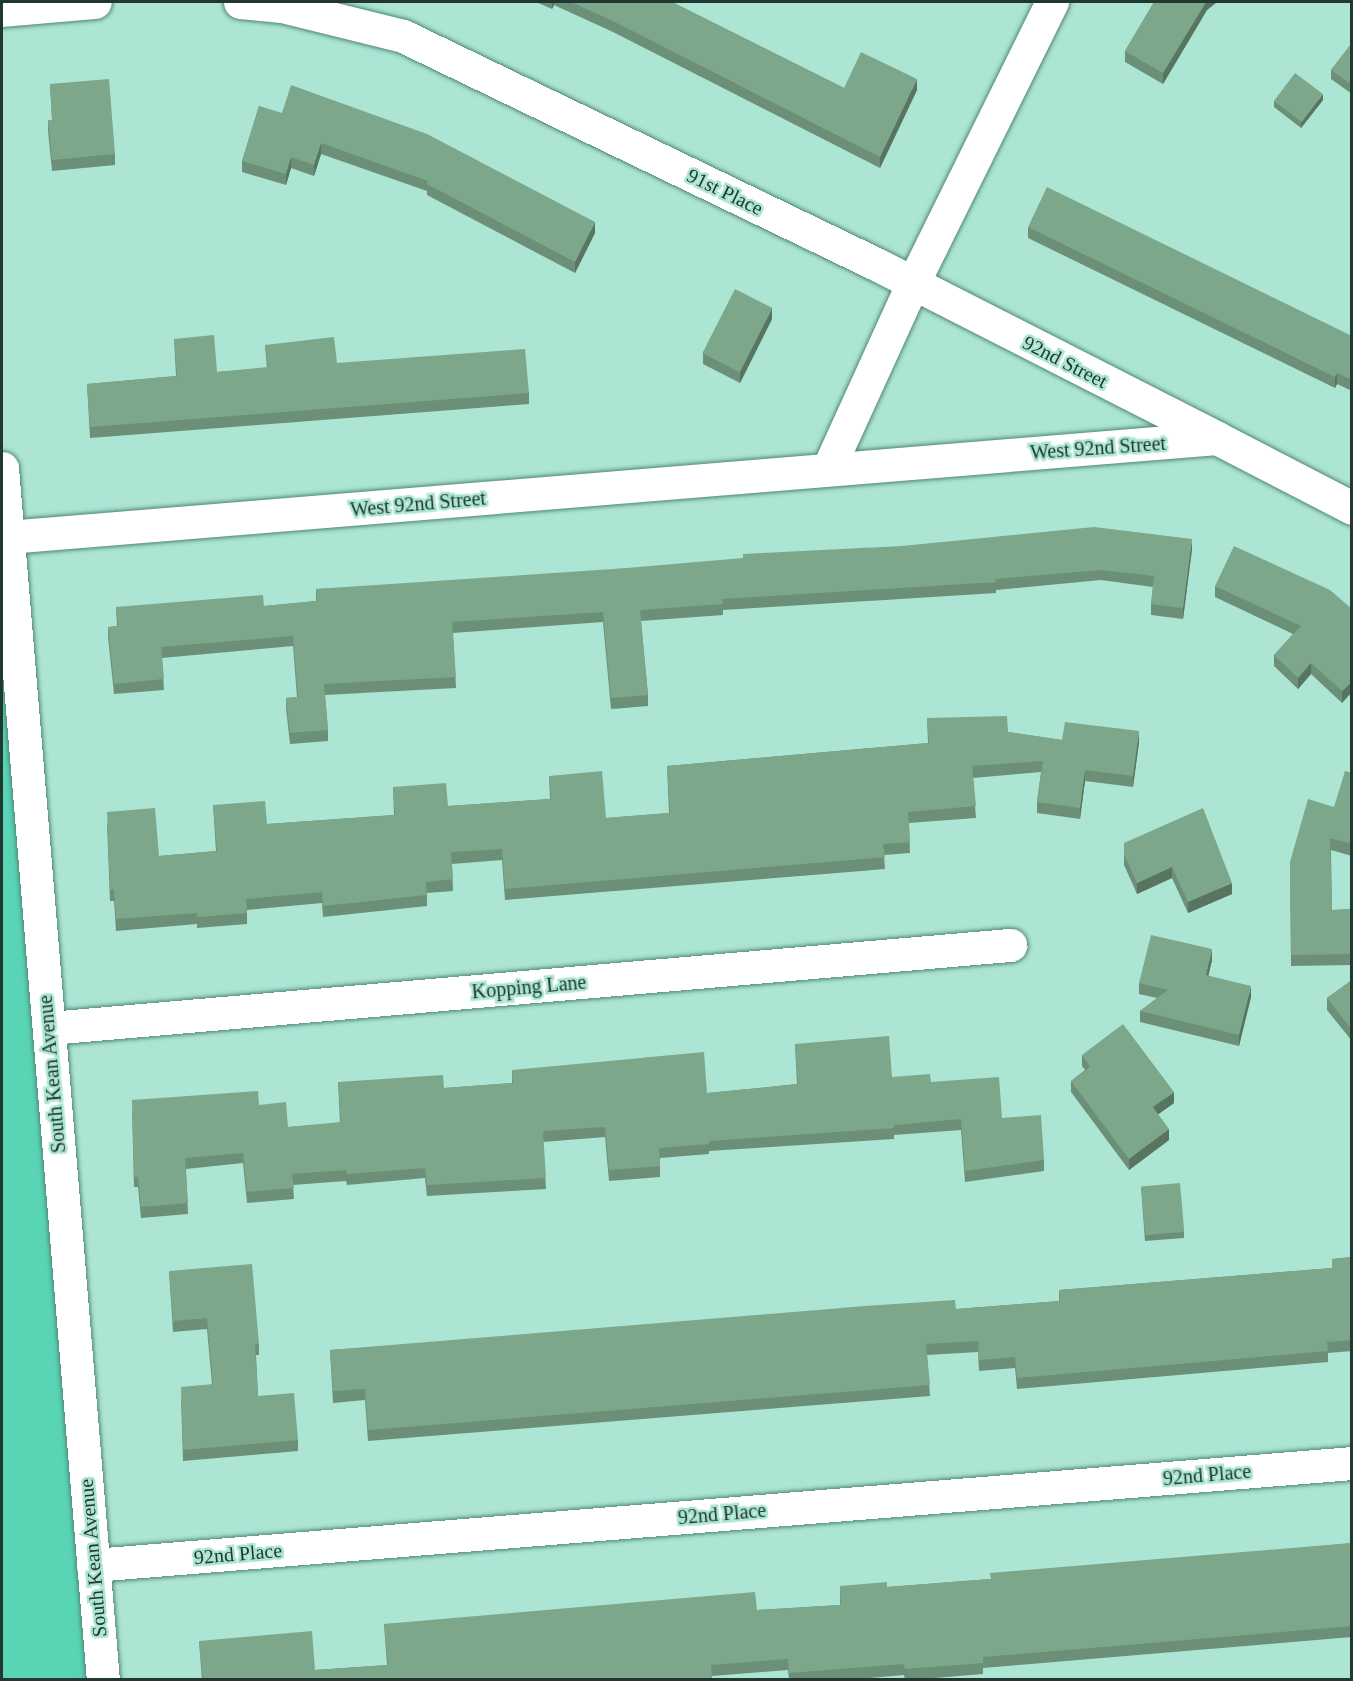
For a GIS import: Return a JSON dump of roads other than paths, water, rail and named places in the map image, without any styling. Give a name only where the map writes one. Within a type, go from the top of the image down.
[{"type":"street","points":[[2,10],[95,2]]},
{"type":"street","name":"91st Place","points":[[240,2],[282,6],[403,36],[912,285]]},
{"type":"street","points":[[828,470],[912,285],[1052,2]]},
{"type":"street","name":"92nd Street","points":[[912,285],[1217,438]]},
{"type":"street","points":[[1217,438],[1352,508]]},
{"type":"street","name":"West 92nd Street","points":[[7,537],[1217,438]]},
{"type":"street","name":"South Kean Avenue","points":[[2,468],[103,1680]]},
{"type":"street","name":"Kopping Lane","points":[[48,1028],[1010,945]]},
{"type":"street","name":"92nd Place","points":[[93,1565],[1352,1463]]}]
